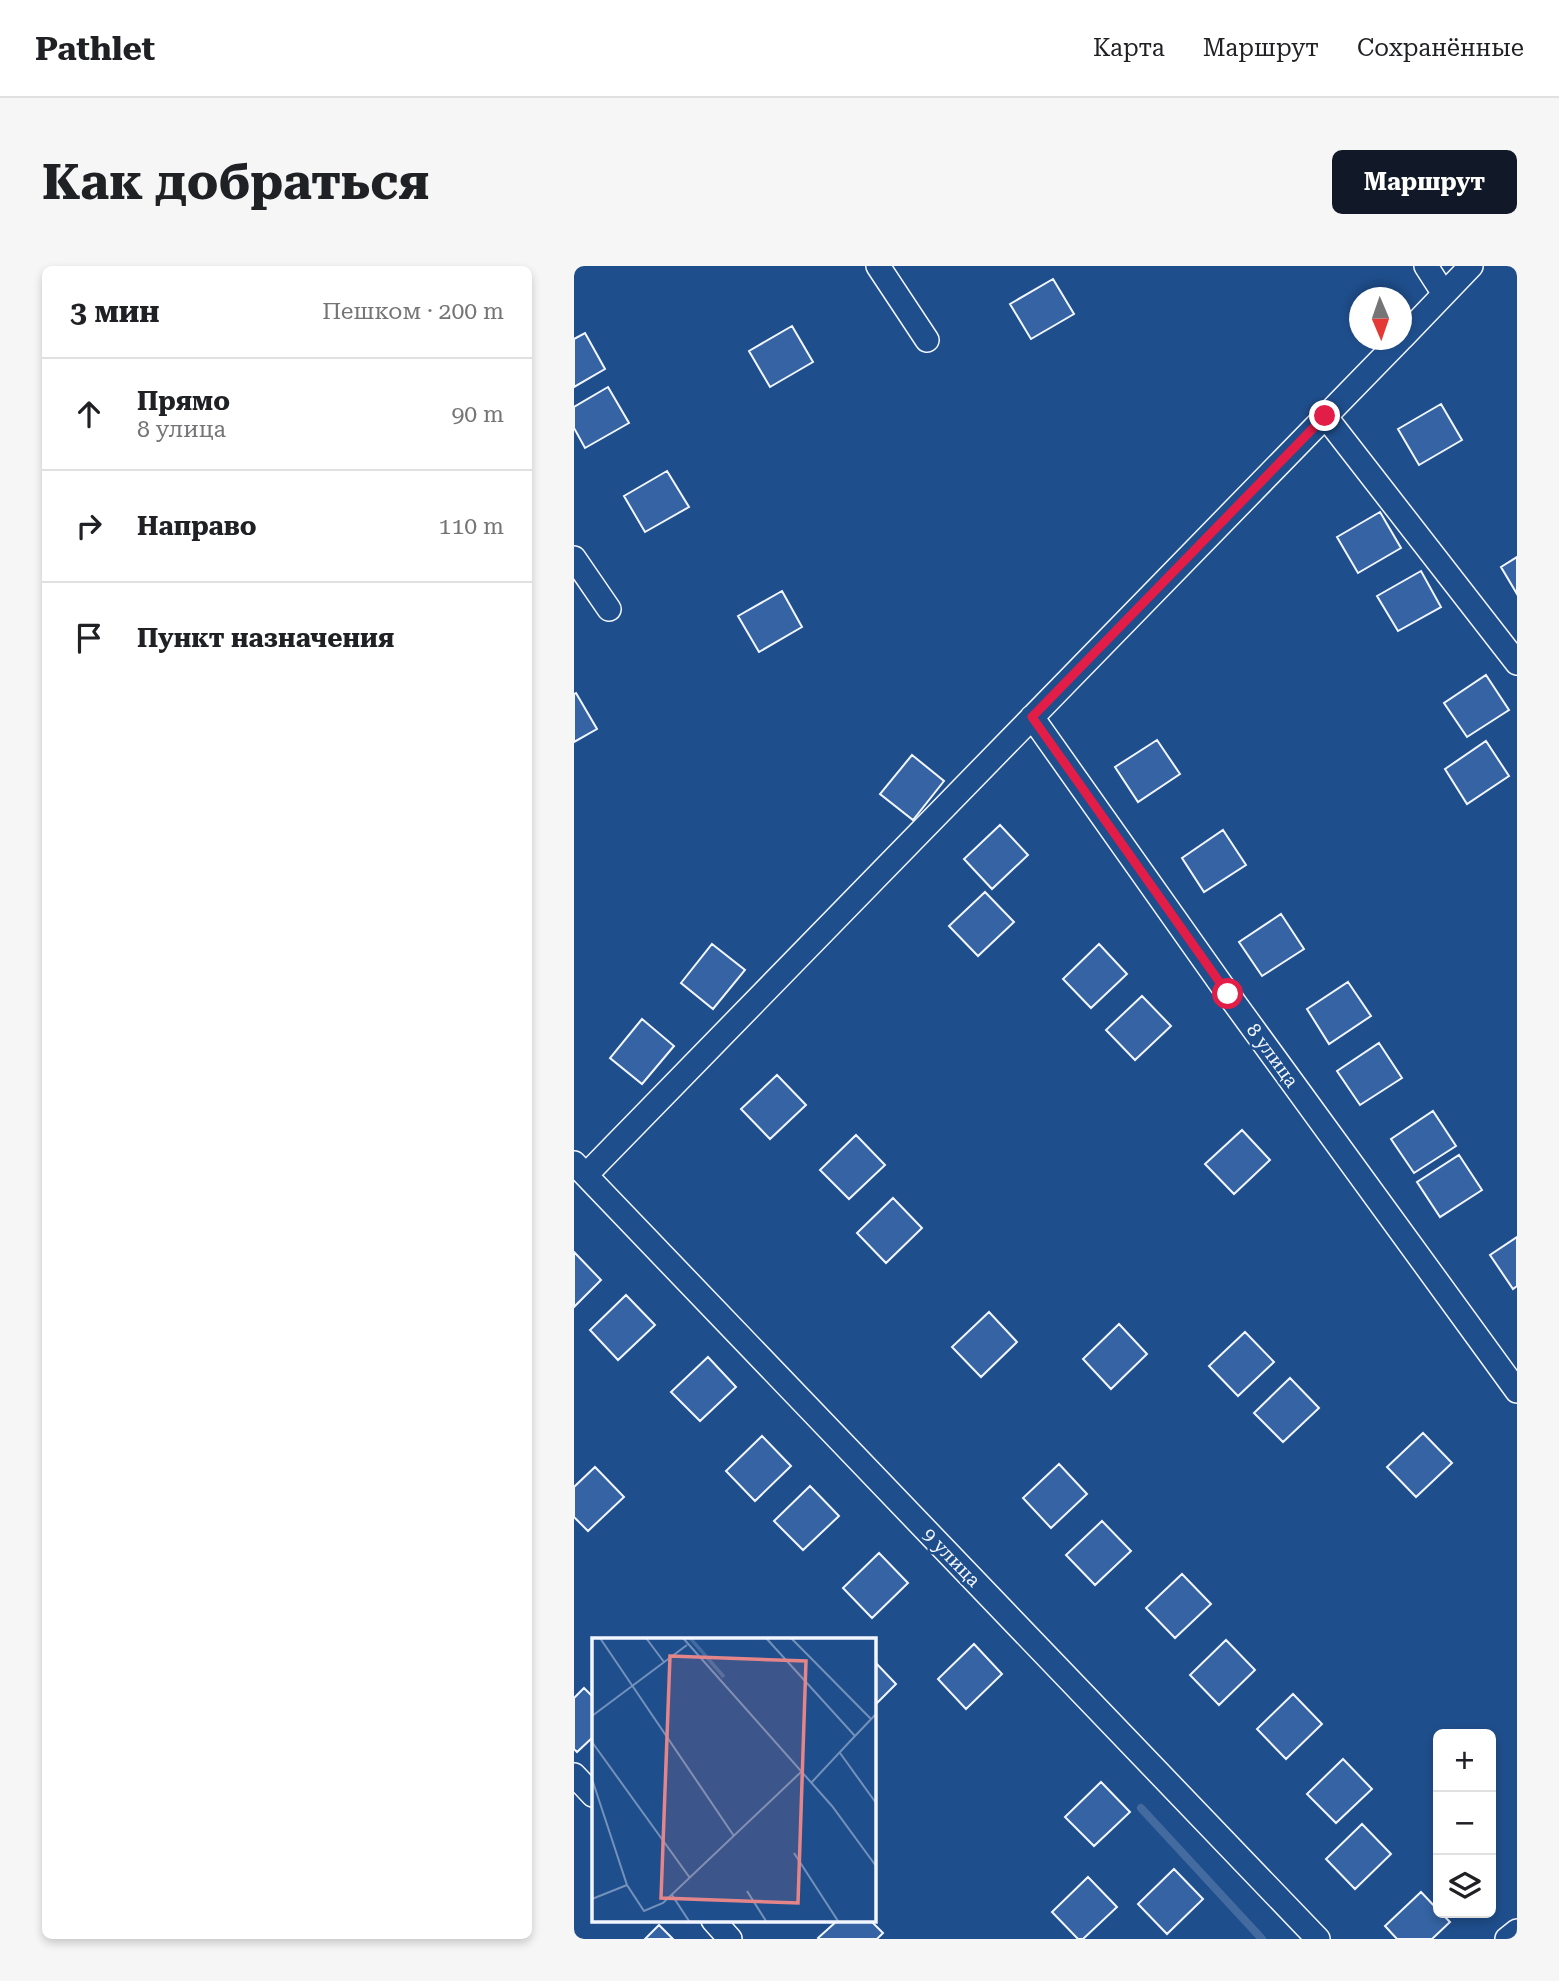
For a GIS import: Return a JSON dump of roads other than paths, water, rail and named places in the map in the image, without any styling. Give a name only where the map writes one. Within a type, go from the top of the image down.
[{"type":"street","points":[[878,266],[927,340]]},
{"type":"street","points":[[1426,266],[1444,294]]},
{"type":"street","points":[[1412,327],[1471,266]]},
{"type":"street","points":[[580,1169],[1032,717],[1390,350]]},
{"type":"street","points":[[1325,416],[1517,663]]},
{"type":"street","points":[[574,558],[609,610]]},
{"type":"street","name":"8 улица","points":[[1032,717],[1228,994],[1517,1391]]},
{"type":"street","name":"9 улица","points":[[580,1169],[1318,1939]]},
{"type":"street","points":[[574,1774],[592,1794]]},
{"type":"street","points":[[715,1922],[730,1939]]},
{"type":"street","points":[[1507,1939],[1517,1931]]},
{"type":"waterway","points":[[1141,1808],[1262,1939]]}]
